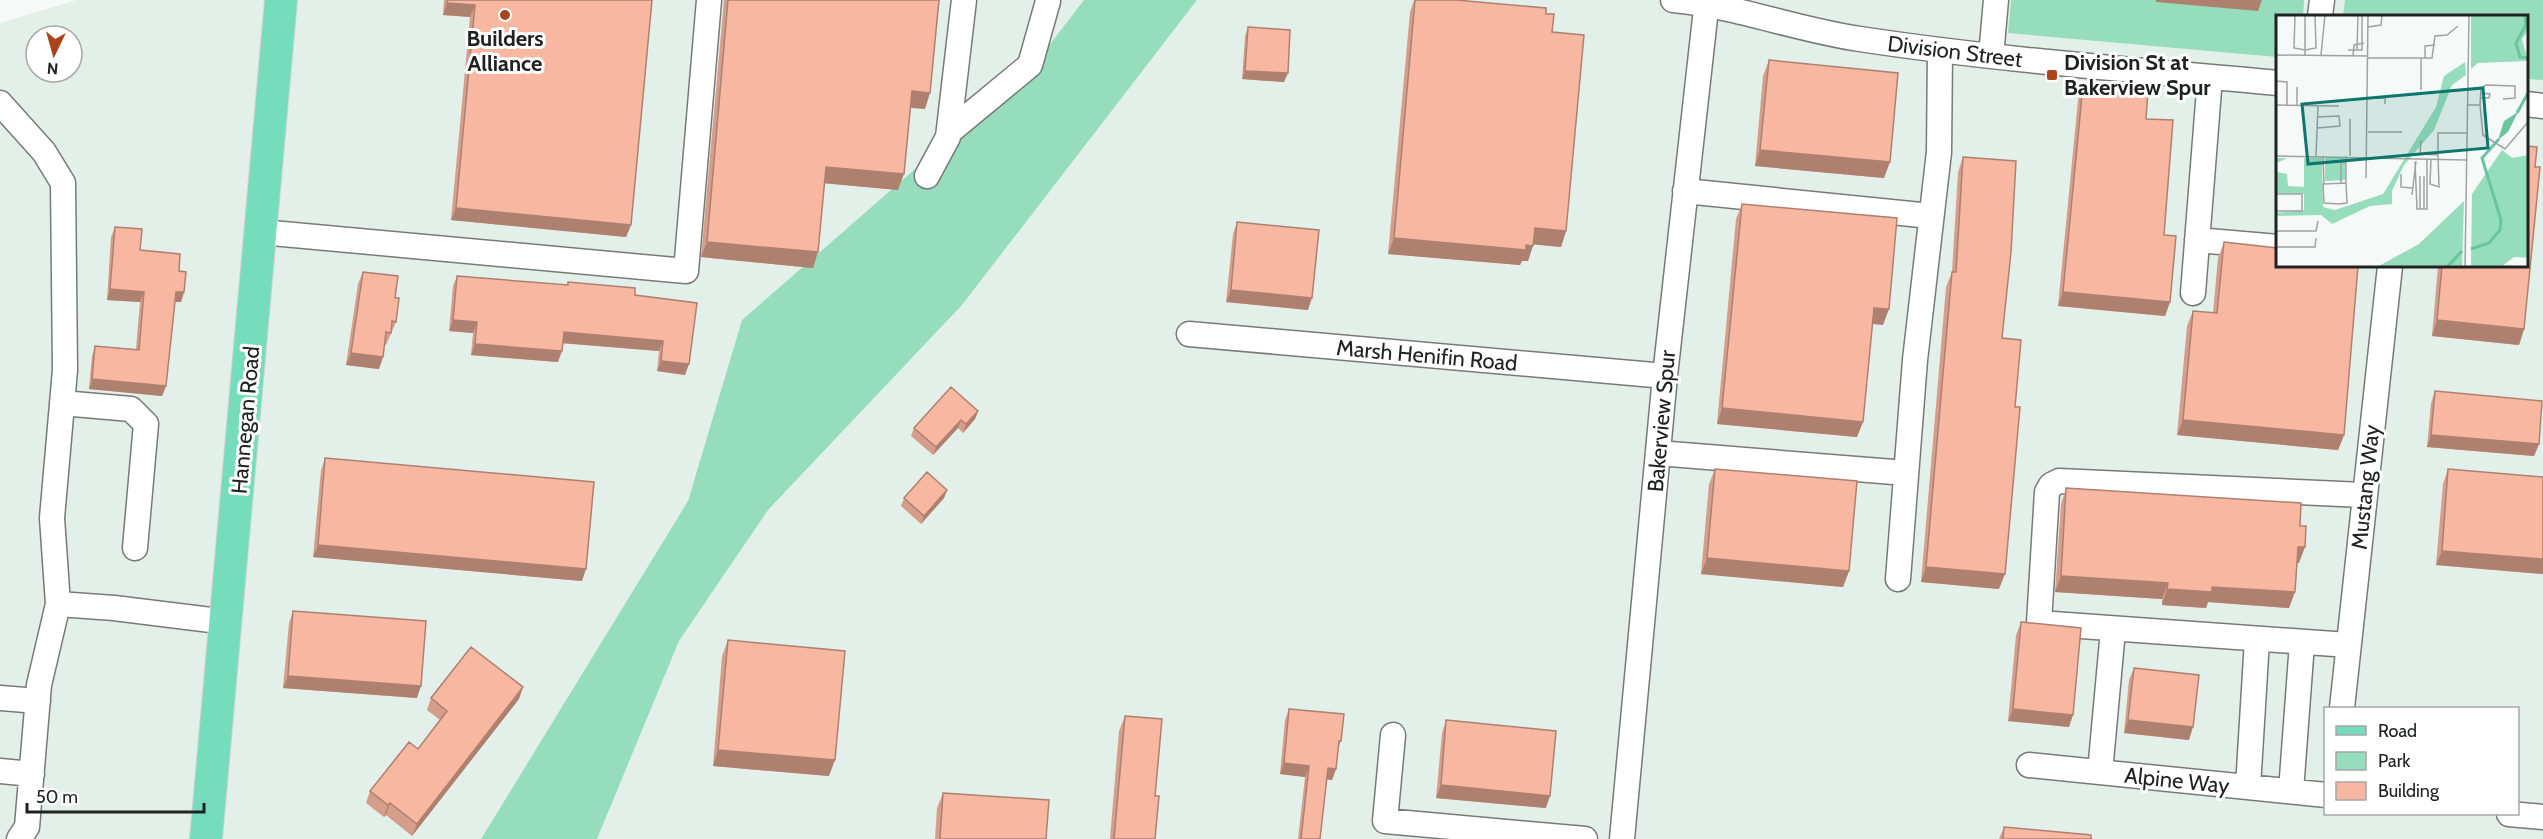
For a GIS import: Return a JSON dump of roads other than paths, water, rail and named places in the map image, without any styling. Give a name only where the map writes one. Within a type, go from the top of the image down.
[{"type":"main road","name":"Hannegan Road","points":[[206,839],[281,0]]},
{"type":"street","points":[[261,232],[686,271],[709,0]]},
{"type":"street","points":[[927,176],[948,137],[964,0]]},
{"type":"street","name":"Division Street","points":[[1673,0],[1706,2],[1856,39],[1941,51],[2276,82]]},
{"type":"street","points":[[1991,56],[1996,0]]},
{"type":"street","points":[[2320,15],[2322,0]]},
{"type":"street","points":[[949,132],[1029,65],[1048,1]]},
{"type":"street","name":"Bakerview Spur","points":[[1622,839],[1665,376],[1706,2]]},
{"type":"street","points":[[1898,579],[1915,360],[1939,152],[1941,51]]},
{"type":"street","points":[[2193,293],[2210,77]]},
{"type":"street","points":[[0,103],[44,152],[63,183],[65,370],[52,518],[58,604],[39,685],[27,826],[19,839]]},
{"type":"street","points":[[2528,104],[2543,106]]},
{"type":"street","points":[[1685,191],[1931,216]]},
{"type":"street","points":[[2197,240],[2276,247]]},
{"type":"street","name":"Mustang Way","points":[[2342,707],[2363,495],[2390,267]]},
{"type":"street","name":"Marsh Henifin Road","points":[[1189,334],[1665,376]]},
{"type":"street","points":[[62,402],[131,408],[146,424],[135,548]]},
{"type":"street","points":[[1658,453],[1906,473]]},
{"type":"street","points":[[2348,645],[2040,623],[2047,492],[2051,485],[2059,481],[2363,495]]},
{"type":"street","points":[[58,604],[114,608],[227,622]]},
{"type":"street","points":[[2100,772],[2113,630]]},
{"type":"street","points":[[2248,787],[2258,640]]},
{"type":"street","points":[[2290,792],[2301,643]]},
{"type":"street","points":[[0,698],[38,701]]},
{"type":"street","points":[[1393,735],[1385,821],[1586,839]]},
{"type":"street","name":"Alpine Way","points":[[2029,765],[2324,795]]},
{"type":"street","points":[[0,771],[32,774]]},
{"type":"street","points":[[2519,814],[2543,817]]},
{"type":"place","name":"Builders Alliance","points":[[505,15]]},
{"type":"place","name":"Division St at Bakerview Spur","points":[[2052,75]]}]
